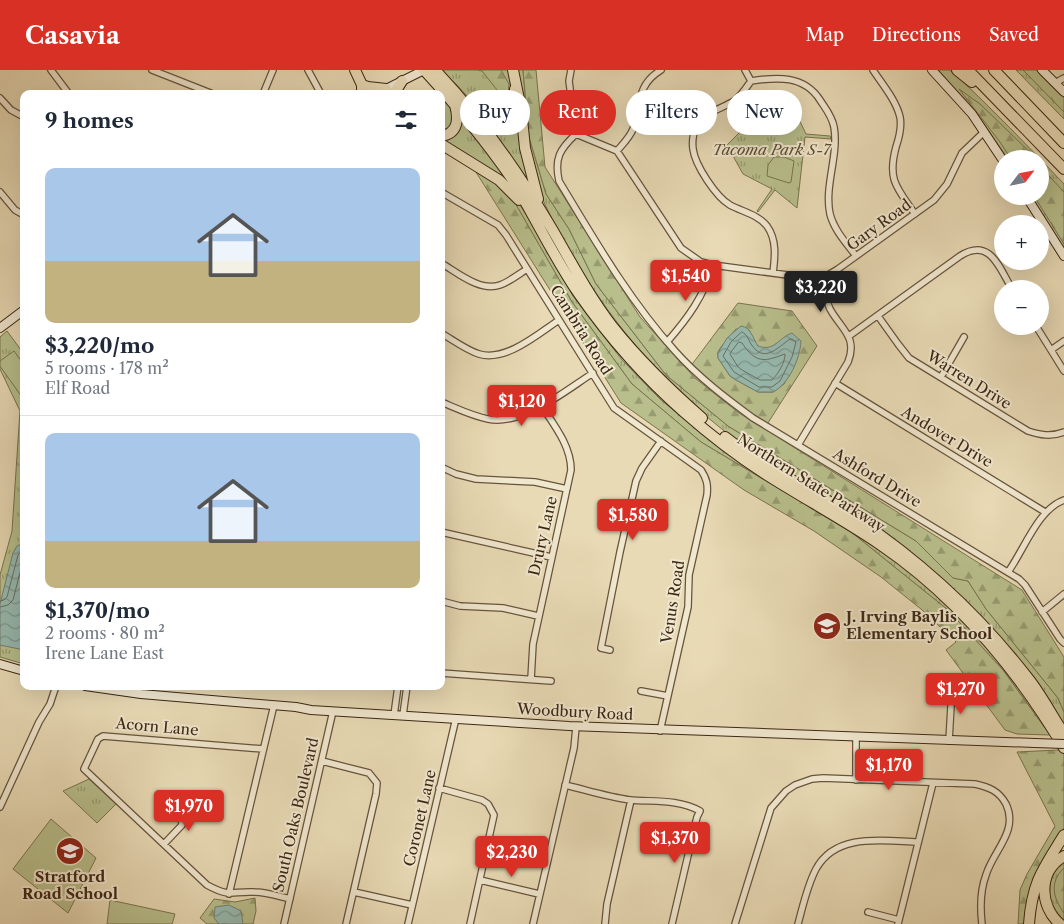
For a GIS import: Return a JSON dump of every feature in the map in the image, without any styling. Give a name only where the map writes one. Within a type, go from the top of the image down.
[{"type":"highway","points":[[354,70],[362,89],[368,87],[378,90]]},
{"type":"highway","name":"Northern State Parkway","points":[[435,70],[474,114],[504,153],[579,294],[621,349],[660,390],[738,455],[884,546],[930,584],[972,624],[1007,664],[1036,703],[1064,748]]},
{"type":"highway","points":[[513,70],[531,176],[539,202],[542,223]]},
{"type":"highway","points":[[957,70],[1035,137]]},
{"type":"highway","points":[[968,70],[1064,169]]},
{"type":"highway","points":[[994,70],[1064,142]]},
{"type":"highway","points":[[1001,70],[1048,126]]},
{"type":"highway","name":"Northern State Parkway","points":[[419,72],[439,90]]},
{"type":"highway","points":[[388,90],[402,81]]},
{"type":"highway","points":[[448,84],[479,111],[493,114],[509,106],[515,94],[515,83]]},
{"type":"highway","name":"Northern State Parkway","points":[[445,95],[455,104],[479,133],[612,325],[660,380],[731,442],[856,518],[925,570],[955,596],[1004,649],[1032,684],[1064,734]]},
{"type":"highway","points":[[445,135],[455,128],[458,118],[455,104]]},
{"type":"highway","points":[[445,146],[500,180],[542,223]]},
{"type":"highway","points":[[1029,924],[1031,901],[1036,881],[1064,835]]},
{"type":"highway","points":[[1060,924],[1051,914],[1046,904],[1044,889],[1048,874],[1064,856]]},
{"type":"main road","points":[[932,70],[957,97],[996,150]]},
{"type":"main road","points":[[1042,70],[1064,92]]},
{"type":"main road","points":[[402,81],[419,72]]},
{"type":"main road","points":[[1032,205],[1064,256]]},
{"type":"main road","points":[[0,328],[20,313]]},
{"type":"main road","points":[[0,664],[20,669]]},
{"type":"main road","name":"Woodbury Road","points":[[118,690],[142,694],[333,711],[576,726],[1064,744]]},
{"type":"street","points":[[51,70],[66,90]]},
{"type":"street","points":[[152,70],[203,90]]},
{"type":"street","points":[[265,90],[274,70]]},
{"type":"street","points":[[308,70],[319,90]]},
{"type":"street","points":[[570,90],[569,81],[571,70]]},
{"type":"street","points":[[617,151],[632,131],[644,87],[650,78],[661,70]]},
{"type":"street","points":[[745,70],[751,80]]},
{"type":"street","points":[[873,70],[898,113],[900,130],[893,160],[892,175],[896,187],[915,214]]},
{"type":"street","points":[[1055,83],[1064,78]]},
{"type":"street","points":[[774,273],[775,246],[771,233],[755,216],[731,206],[722,199],[696,160],[693,151],[694,135],[702,119],[711,112],[735,100],[751,80],[785,79],[802,83],[816,94],[830,116],[834,133],[830,214],[833,223],[856,256]]},
{"type":"street","points":[[0,98],[10,110],[20,115]]},
{"type":"street","name":"Gary Road","points":[[823,278],[939,195],[962,153],[984,132]]},
{"type":"street","name":"Ashford Drive","points":[[575,135],[565,144],[558,158],[557,171],[559,181],[634,300],[667,342],[694,372],[753,418],[1024,583],[1064,643]]},
{"type":"street","points":[[578,135],[617,151],[681,248],[701,262],[823,278],[825,296],[830,308],[849,336],[850,357],[798,445]]},
{"type":"street","points":[[0,192],[15,210],[20,213]]},
{"type":"street","name":"Cambria Road","points":[[445,194],[498,225],[506,235],[614,408],[701,470],[706,477]]},
{"type":"street","points":[[849,336],[960,256],[974,249],[989,252],[1006,280]]},
{"type":"street","points":[[445,265],[473,282],[492,287],[501,285],[527,269]]},
{"type":"street","points":[[667,342],[683,324],[698,301],[713,265]]},
{"type":"street","name":"Warren Drive","points":[[878,316],[909,358],[1038,435],[1050,436],[1064,432]]},
{"type":"street","points":[[445,335],[479,354],[499,355],[508,352],[559,320]]},
{"type":"street","points":[[1042,335],[1064,371]]},
{"type":"street","points":[[941,377],[964,337]]},
{"type":"street","points":[[1051,350],[1064,341]]},
{"type":"street","points":[[445,404],[489,420],[520,416],[593,374]]},
{"type":"street","name":"Andover Drive","points":[[836,383],[1045,512]]},
{"type":"street","name":"Drury Lane","points":[[530,679],[538,616],[571,470],[569,453],[541,405]]},
{"type":"street","points":[[610,650],[601,648],[636,481],[642,468],[660,441]]},
{"type":"street","points":[[445,470],[476,479],[535,482],[567,489]]},
{"type":"street","name":"Venus Road","points":[[660,730],[688,607],[689,575],[707,495],[706,477]]},
{"type":"street","points":[[1008,572],[1045,512],[1064,500]]},
{"type":"street","points":[[445,533],[551,557]]},
{"type":"street","points":[[1042,612],[1064,594]]},
{"type":"street","points":[[445,602],[460,606],[503,608],[538,616]]},
{"type":"street","points":[[445,673],[551,681]]},
{"type":"street","points":[[950,741],[952,688]]},
{"type":"street","points":[[0,807],[39,722],[50,704],[55,690]]},
{"type":"street","points":[[394,715],[397,690]]},
{"type":"street","points":[[403,715],[406,690]]},
{"type":"street","points":[[640,691],[668,696]]},
{"type":"street","points":[[229,894],[274,705]]},
{"type":"street","name":"South Oaks Boulevard","points":[[284,924],[333,711]]},
{"type":"street","name":"Coronet Lane","points":[[408,924],[456,718]]},
{"type":"street","points":[[533,924],[574,748],[576,726]]},
{"type":"street","name":"Acorn Lane","points":[[263,749],[110,736],[100,737],[84,769],[207,885],[229,894],[254,892],[290,899]]},
{"type":"street","points":[[856,737],[856,780]]},
{"type":"street","points":[[322,761],[369,773],[377,783],[346,924]]},
{"type":"street","points":[[735,924],[771,808],[786,790],[807,780],[823,778],[985,786],[999,794],[1008,810],[1010,818],[1007,835],[989,866],[982,891],[982,924]]},
{"type":"street","points":[[868,912],[899,922],[933,783]]},
{"type":"street","points":[[565,786],[631,800],[668,801],[700,811],[672,924]]},
{"type":"street","points":[[440,788],[482,800],[493,811],[493,823],[470,924]]},
{"type":"street","points":[[605,924],[607,904],[631,800]]},
{"type":"street","points":[[164,844],[182,825],[180,808]]},
{"type":"street","points":[[798,924],[818,866],[835,849],[848,843],[859,841],[918,842]]},
{"type":"street","points":[[480,880],[540,894]]},
{"type":"street","points":[[354,892],[412,905]]},
{"type":"green space","points":[[440,70],[511,70],[512,90],[461,90]]},
{"type":"green space","points":[[478,70],[501,70],[509,84],[508,90],[497,90],[482,71]]},
{"type":"green space","points":[[518,70],[523,70],[525,90],[521,90]]},
{"type":"green space","points":[[523,70],[536,70],[540,135],[542,135],[545,167],[640,317],[695,378],[739,413],[1022,590],[1064,657],[1064,712],[1058,698],[986,609],[968,581],[953,578],[916,541],[728,426],[666,375],[596,284],[569,229],[546,194],[529,137],[530,90],[525,90]]},
{"type":"green space","points":[[938,70],[949,70],[954,73],[1031,150],[1002,150],[975,111]]},
{"type":"green space","points":[[1016,70],[1039,70],[1064,95],[1064,119]]},
{"type":"green space","points":[[1023,70],[1036,70],[1064,98],[1064,112]]},
{"type":"green space","points":[[959,89],[980,104],[1028,150],[1005,150]]},
{"type":"green space","points":[[445,101],[453,110],[455,116],[450,129],[445,131]]},
{"type":"green space","points":[[460,122],[460,135],[475,135],[511,185],[445,143],[445,136]]},
{"type":"green space","name":"Tacoma Park S-7","points":[[802,126],[806,134],[830,136],[831,139],[805,137],[797,208],[775,190],[758,212],[772,189],[743,174],[727,145],[737,135],[802,135]]},
{"type":"green space","points":[[495,135],[521,135],[531,183],[529,183]]},
{"type":"green space","points":[[527,135],[546,194],[569,229],[596,284],[666,375],[728,426],[916,541],[953,578],[968,581],[986,609],[1058,698],[1064,712],[1064,725],[1002,642],[949,584],[880,528],[769,463],[737,441],[680,392],[654,366],[629,338],[586,277],[556,227],[540,193],[532,167]]},
{"type":"green space","points":[[774,157],[784,157],[794,161],[791,182],[767,176],[768,165]]},
{"type":"green space","points":[[1049,168],[1064,184],[1064,248],[1049,224],[1049,215],[1043,215],[1037,205],[1049,205]]},
{"type":"green space","points":[[474,169],[484,174],[511,196],[572,302],[632,384],[701,442],[851,532],[948,610],[1003,670],[1050,735],[1017,734],[1005,730],[946,650],[956,642],[921,609],[881,577],[814,531],[744,490],[621,403]]},
{"type":"green space","points":[[1049,176],[1064,192],[1064,244],[1049,220],[1049,215],[1046,215],[1040,205],[1049,205]]},
{"type":"green space","points":[[511,196],[516,199],[532,223],[573,296],[622,360],[661,400],[704,435],[898,561],[945,602],[984,642],[1026,693],[1050,735],[1003,670],[948,610],[851,532],[701,442],[632,384],[572,302]]},
{"type":"green space","points":[[738,303],[792,311],[817,346],[766,426],[690,367]],"holes":[[[736,329],[749,330],[758,347],[770,347],[780,341],[797,359],[784,384],[773,392],[758,392],[736,380],[730,376],[718,358],[718,352],[721,347]]]},
{"type":"green space","points":[[7,331],[20,349],[20,411],[0,369],[0,337]]},
{"type":"green space","points":[[14,351],[20,359],[20,394],[0,366],[0,361]]},
{"type":"green space","points":[[20,411],[20,663],[0,657],[0,575],[12,531]]},
{"type":"green space","points":[[1062,750],[1064,754],[1064,828],[1033,878],[1026,924],[1018,924],[1020,890],[1027,874],[1055,826],[1017,752]]},
{"type":"green space","points":[[89,779],[116,804],[97,823],[63,791]]},
{"type":"green space","points":[[51,819],[96,858],[68,913],[13,869]]},
{"type":"green space","points":[[1064,863],[1064,920],[1054,907],[1051,899],[1050,883],[1057,869]]},
{"type":"green space","points":[[1064,868],[1064,913],[1057,902],[1054,890],[1056,879]]},
{"type":"green space","points":[[255,898],[256,911],[253,924],[207,924],[200,918],[214,899],[235,902]]},
{"type":"green space","points":[[110,900],[175,914],[172,924],[107,924]]},
{"type":"water","points":[[741,326],[749,331],[758,346],[773,346],[792,333],[801,341],[793,370],[784,383],[773,392],[758,392],[736,380],[730,376],[718,358],[718,353],[727,338]]},
{"type":"water","points":[[20,545],[20,649],[0,645],[0,604],[13,553]]},
{"type":"water","points":[[229,905],[241,911],[243,924],[219,924],[214,918],[215,907]]},
{"type":"place","name":"J. Irving Baylis Elementary School","points":[[827,626]]},
{"type":"place","name":"Stratford Road School","points":[[70,851]]}]
